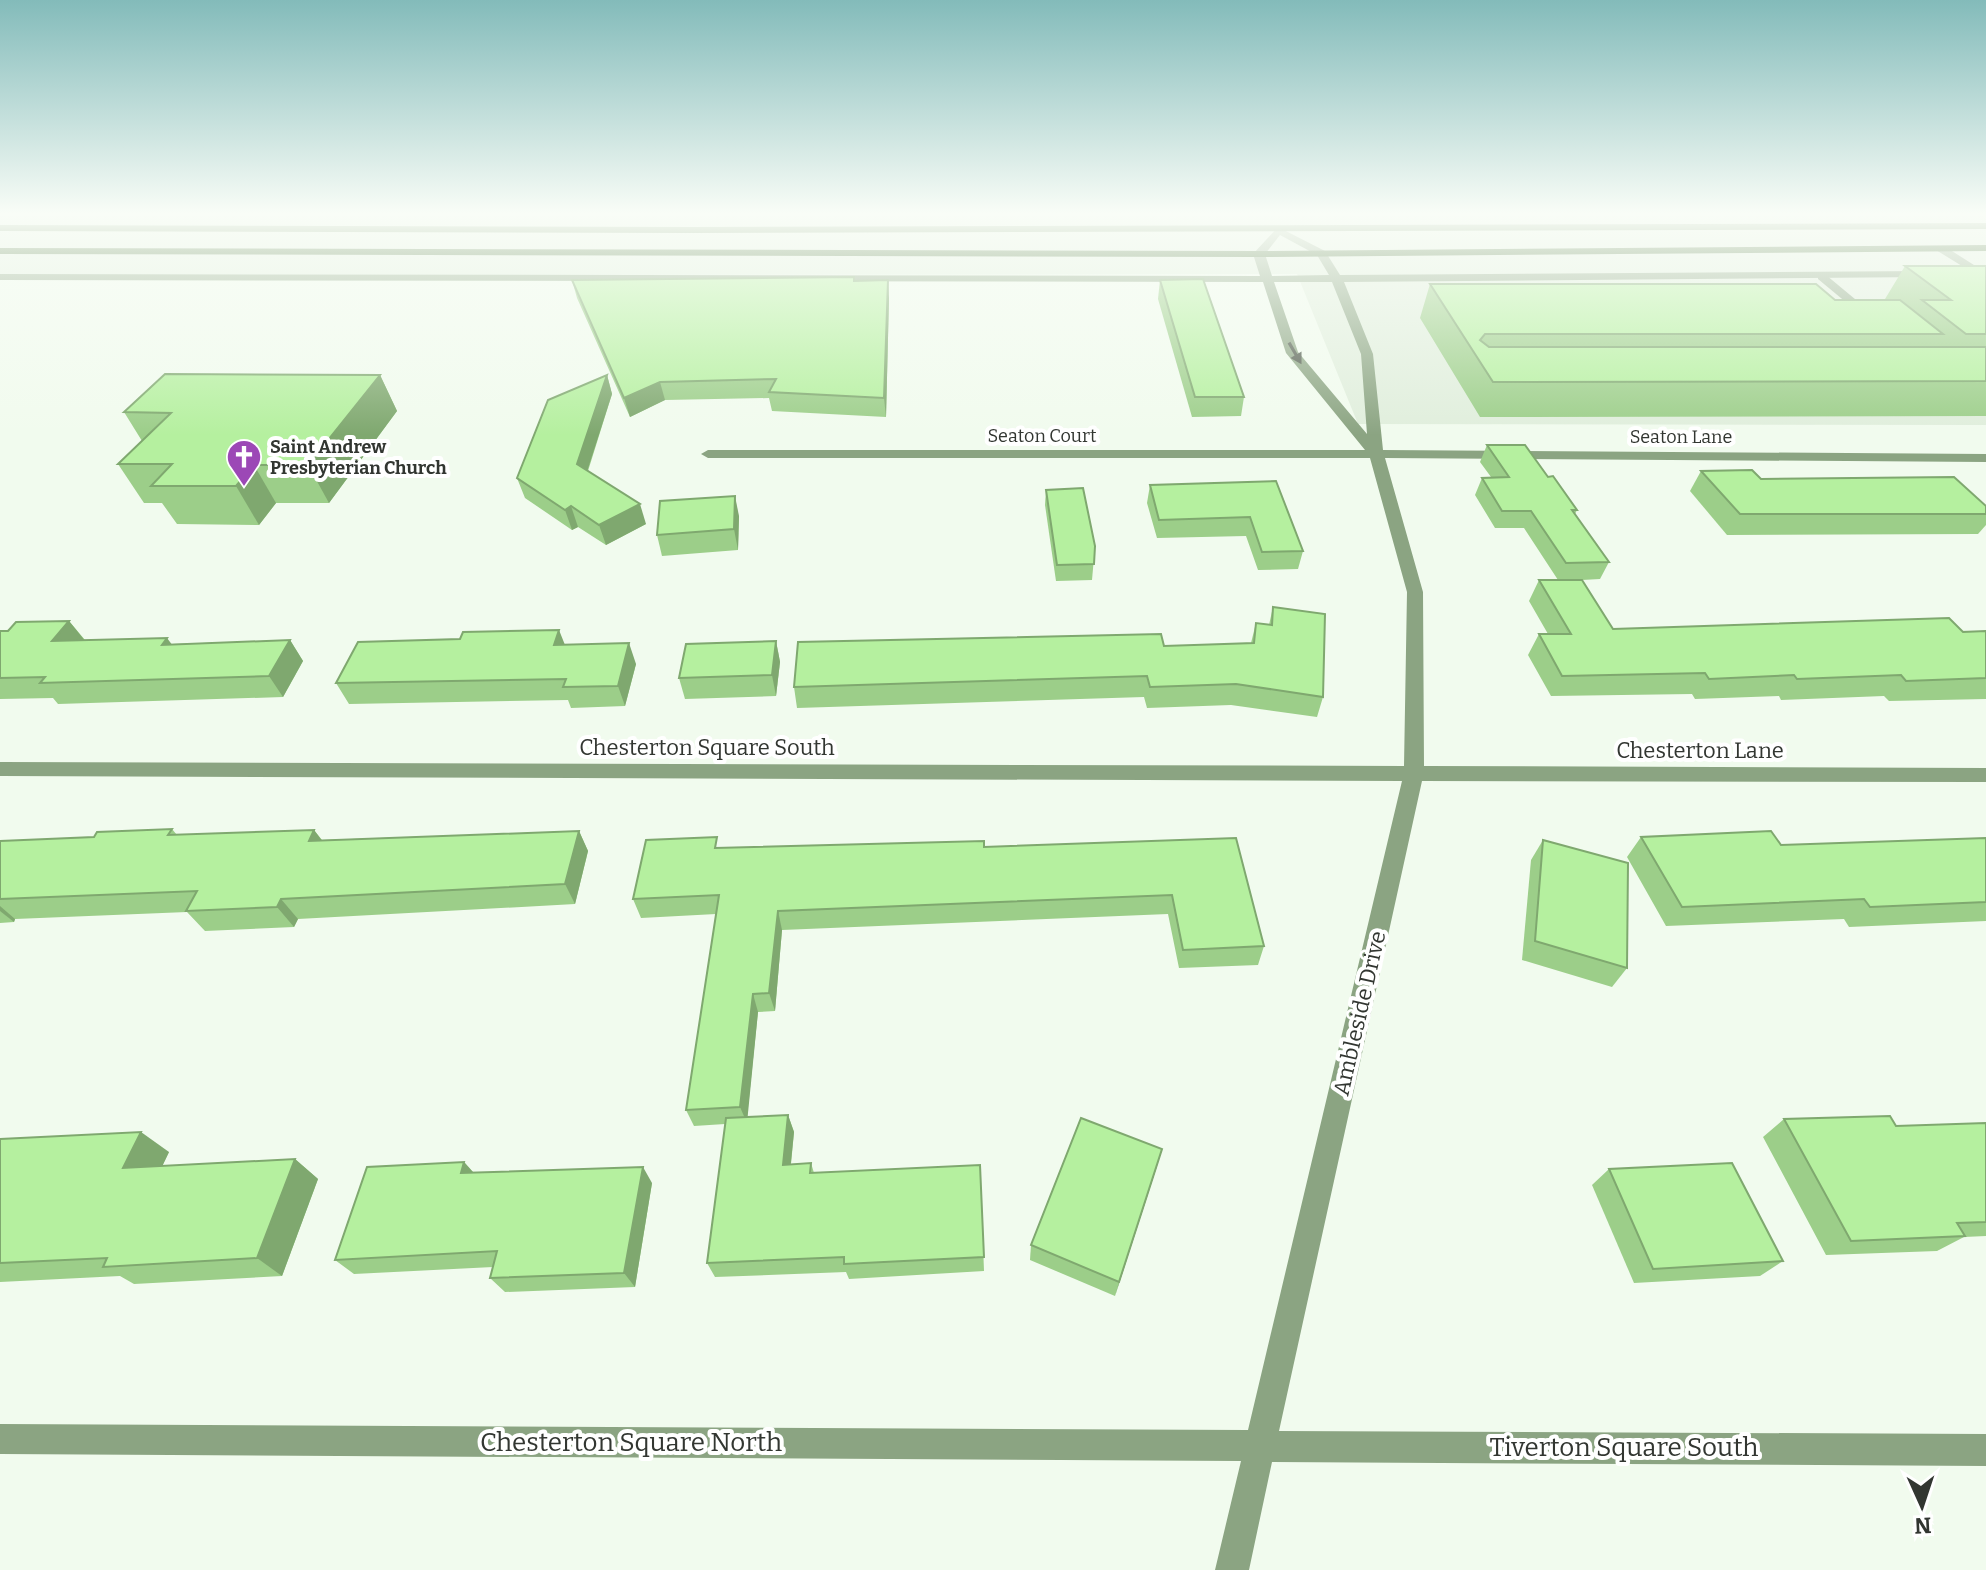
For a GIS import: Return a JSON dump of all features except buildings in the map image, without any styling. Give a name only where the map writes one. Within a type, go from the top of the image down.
[{"type":"street","name":"Ambleside Drive","points":[[1271,288],[1292,353],[1376,454]]},
{"type":"street","name":"Ambleside Drive","points":[[1232,1570],[1414,772],[1415,592],[1376,454],[1367,354],[1341,288]]},
{"type":"street","name":"Seaton Court","points":[[708,454],[1376,454]]},
{"type":"street","name":"Seaton Lane","points":[[1376,454],[1986,458]]},
{"type":"street","name":"Chesterton Square South","points":[[0,769],[1414,772]]},
{"type":"street","name":"Chesterton Lane","points":[[1414,772],[1986,775]]},
{"type":"street","name":"Chesterton Square North","points":[[0,1439],[1262,1445]]},
{"type":"street","name":"Tiverton Square South","points":[[1262,1445],[1986,1450]]},
{"type":"lane","points":[[1836,288],[1885,329]]},
{"type":"lane","points":[[1836,301],[1852,301]]},
{"type":"shaded area","points":[[1303,288],[1986,288],[1986,425],[1358,424]]},
{"type":"place","name":"Saint Andrew Presbyterian Church","points":[[244,488]]}]
